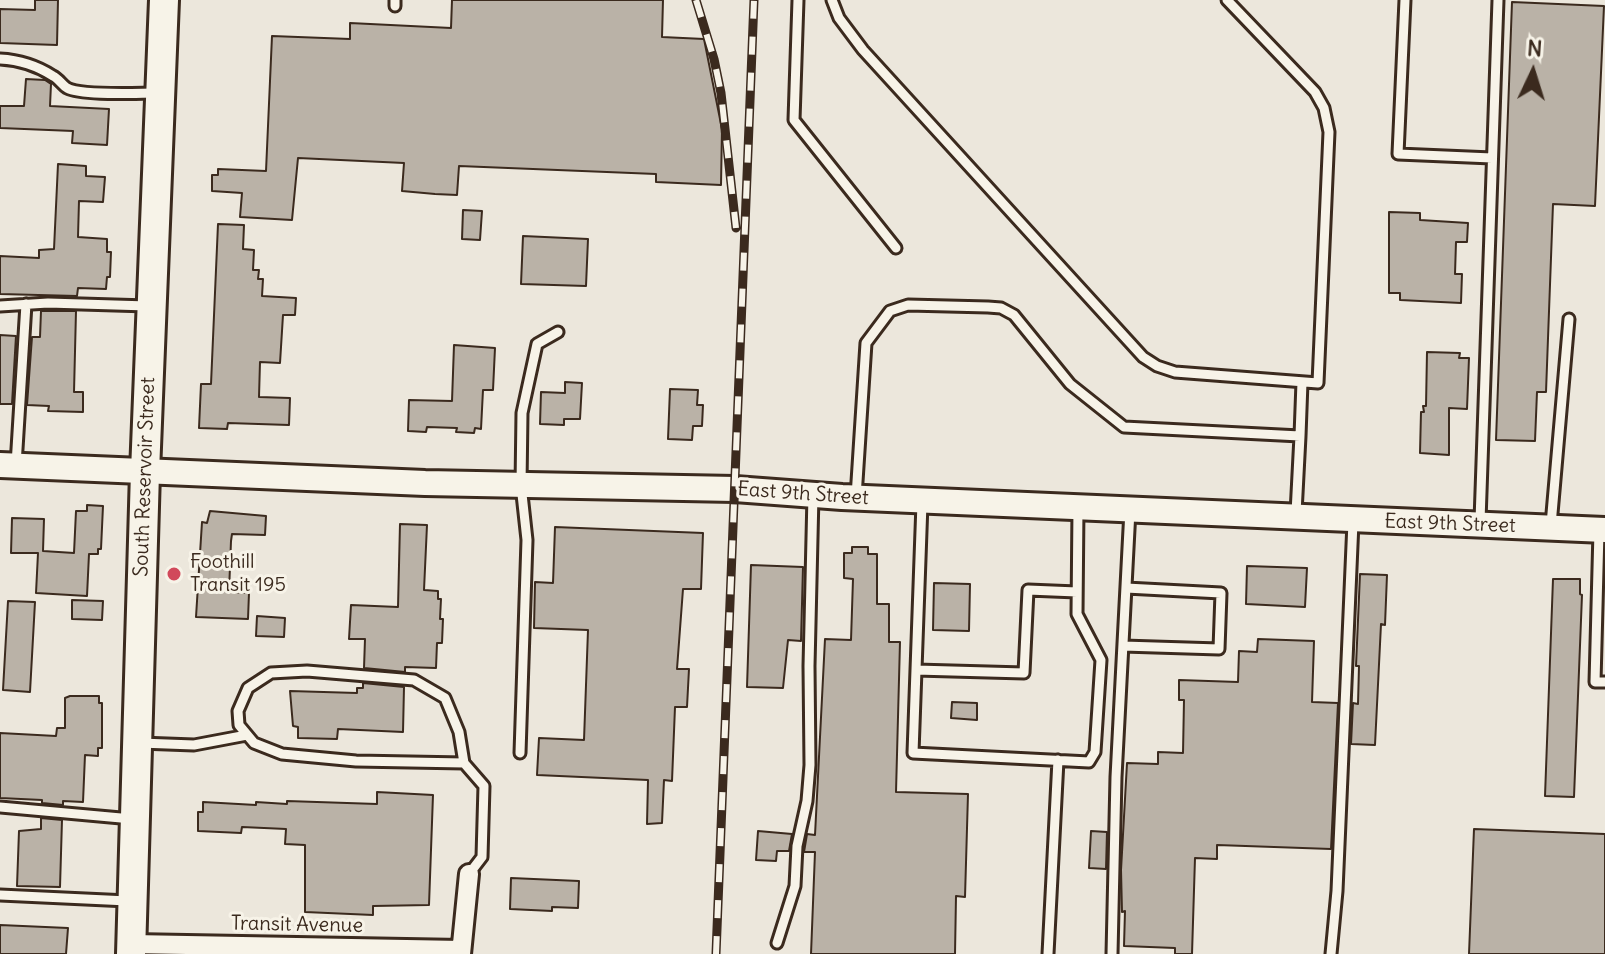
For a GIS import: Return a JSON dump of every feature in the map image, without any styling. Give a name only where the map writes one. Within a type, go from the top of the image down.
[{"type":"main road","name":"South Reservoir Street","points":[[131,949],[145,472],[164,0]]},
{"type":"street","name":"East 9th Street","points":[[8,466],[521,485],[735,489],[856,498],[1602,530]]},
{"type":"street","points":[[461,952],[469,874]]},
{"type":"street","name":"Transit Avenue","points":[[131,949],[461,952]]},
{"type":"lane","points":[[798,0],[794,120],[896,248]]},
{"type":"lane","points":[[832,0],[839,18],[863,50],[1143,357],[1175,372],[1318,383],[1329,132],[1324,108],[1315,92],[1234,2]]},
{"type":"lane","points":[[1405,0],[1398,154],[1492,158]]},
{"type":"lane","points":[[1480,525],[1498,0]]},
{"type":"lane","points":[[0,59],[20,60],[37,67],[57,78],[66,88],[80,92],[161,93]]},
{"type":"lane","points":[[8,466],[26,304]]},
{"type":"lane","points":[[856,498],[866,343],[890,311],[908,305],[1001,308],[1014,315],[1070,384],[1124,427],[1300,436]]},
{"type":"lane","points":[[0,306],[151,306]]},
{"type":"lane","points":[[1550,528],[1569,319]]},
{"type":"lane","points":[[520,753],[527,540],[521,485],[522,413],[537,344],[558,332]]},
{"type":"lane","points":[[1296,517],[1302,382]]},
{"type":"lane","points":[[777,943],[795,886],[797,846],[807,801],[810,765],[813,495]]},
{"type":"lane","points":[[922,501],[913,753],[1089,762],[1095,752],[1101,660],[1077,614],[1078,508]]},
{"type":"lane","points":[[1112,954],[1130,510]]},
{"type":"lane","points":[[1331,954],[1337,891],[1354,520]]},
{"type":"lane","points":[[1602,530],[1595,682],[1605,682]]},
{"type":"lane","points":[[1123,646],[1219,649],[1221,593],[1126,588]]},
{"type":"lane","points":[[916,670],[1024,673],[1028,590],[1077,592]]},
{"type":"lane","points":[[464,763],[356,761],[282,754],[254,743],[239,725],[238,711],[248,688],[271,673],[307,671],[414,680],[445,698],[459,732],[464,763],[484,786],[482,857],[469,874]]},
{"type":"lane","points":[[137,743],[194,745],[247,735]]},
{"type":"lane","points":[[1048,954],[1058,760]]},
{"type":"lane","points":[[0,807],[135,819]]},
{"type":"lane","points":[[0,895],[133,901]]},
{"type":"building","points":[[35,0],[58,0],[57,45],[0,43],[0,9],[35,10]]},
{"type":"building","points":[[452,0],[663,0],[662,37],[704,39],[722,129],[721,185],[656,182],[656,174],[459,166],[457,195],[435,194],[402,191],[404,163],[298,158],[292,220],[240,217],[242,193],[212,191],[212,175],[218,175],[218,169],[266,171],[272,36],[350,39],[350,23],[451,28]]},
{"type":"building","points":[[1512,2],[1604,6],[1595,206],[1553,204],[1546,392],[1537,392],[1535,441],[1496,440]]},
{"type":"building","points":[[26,79],[45,80],[51,84],[50,106],[109,109],[107,145],[72,143],[73,131],[0,128],[0,106],[24,106]]},
{"type":"building","points":[[58,164],[86,166],[86,176],[105,177],[103,202],[79,201],[78,237],[107,239],[107,252],[111,252],[106,289],[78,288],[77,296],[0,294],[0,256],[39,258],[39,250],[54,249]]},
{"type":"building","points":[[463,210],[482,211],[480,240],[462,239]]},
{"type":"building","points":[[1389,212],[1420,213],[1420,220],[1468,223],[1467,242],[1456,242],[1455,274],[1462,274],[1461,303],[1400,300],[1400,293],[1389,293]]},
{"type":"building","points":[[218,224],[244,225],[243,249],[254,250],[253,270],[259,270],[258,279],[263,279],[262,296],[296,298],[295,315],[283,315],[280,363],[260,362],[259,397],[290,398],[289,425],[228,423],[227,429],[199,428],[201,384],[211,384]]},
{"type":"building","points":[[523,236],[588,239],[586,286],[521,284]]},
{"type":"building","points":[[41,311],[76,311],[74,392],[83,392],[83,412],[48,411],[49,406],[27,405],[32,337],[40,337]]},
{"type":"building","points":[[0,335],[16,336],[12,404],[0,404]]},
{"type":"building","points":[[454,345],[495,348],[493,390],[483,390],[481,429],[475,428],[474,433],[456,432],[457,428],[427,427],[426,432],[408,431],[409,400],[452,401]]},
{"type":"building","points":[[1427,352],[1460,353],[1459,358],[1469,358],[1467,409],[1449,408],[1449,455],[1420,453],[1421,412],[1426,406]]},
{"type":"building","points":[[565,382],[582,383],[580,419],[564,419],[564,425],[540,424],[541,392],[565,393]]},
{"type":"building","points":[[670,389],[698,390],[697,405],[703,405],[702,426],[693,426],[692,440],[668,439]]},
{"type":"building","points":[[87,505],[103,506],[101,549],[98,549],[98,554],[89,554],[87,596],[36,593],[38,553],[11,553],[12,518],[44,519],[43,551],[74,553],[76,511],[87,511]]},
{"type":"building","points":[[210,511],[266,516],[265,535],[232,534],[229,592],[249,593],[248,619],[196,617],[202,522],[207,523]]},
{"type":"building","points":[[400,524],[427,525],[424,590],[438,591],[438,599],[441,599],[440,619],[443,619],[442,643],[437,643],[436,668],[405,667],[405,672],[364,668],[365,639],[349,639],[351,605],[398,607]]},
{"type":"building","points":[[555,527],[703,533],[701,589],[683,589],[677,669],[689,669],[687,707],[675,707],[672,781],[664,780],[662,823],[647,824],[648,780],[537,775],[539,738],[584,740],[588,630],[534,628],[535,582],[553,583]]},
{"type":"building","points":[[852,547],[868,547],[868,554],[877,554],[877,604],[889,604],[889,642],[900,642],[896,792],[968,794],[965,897],[956,896],[955,954],[811,954],[815,852],[804,852],[807,834],[815,835],[825,639],[851,640],[853,579],[844,578],[844,553],[852,553]]},
{"type":"building","points":[[751,565],[803,567],[801,641],[788,640],[783,688],[747,687]]},
{"type":"building","points":[[1247,566],[1307,568],[1305,607],[1246,604]]},
{"type":"building","points":[[1360,574],[1387,575],[1385,625],[1381,624],[1375,745],[1351,744],[1353,703],[1358,704],[1359,666],[1356,666]]},
{"type":"building","points":[[1553,579],[1580,579],[1582,595],[1574,797],[1545,796]]},
{"type":"building","points":[[934,583],[970,584],[969,631],[933,630]]},
{"type":"building","points":[[72,600],[103,601],[102,620],[72,619]]},
{"type":"building","points":[[8,601],[35,602],[30,692],[3,690]]},
{"type":"building","points":[[257,616],[285,618],[284,637],[256,636]]},
{"type":"building","points":[[1258,639],[1314,641],[1312,702],[1338,703],[1331,849],[1217,845],[1217,859],[1195,858],[1192,954],[1175,954],[1175,948],[1124,946],[1121,870],[1127,763],[1158,764],[1158,752],[1183,753],[1184,700],[1179,700],[1179,680],[1238,682],[1239,651],[1257,652]]},
{"type":"building","points":[[363,683],[404,687],[403,732],[338,729],[337,739],[298,738],[298,727],[293,726],[290,691],[357,693],[357,688],[363,688]]},
{"type":"building","points":[[99,696],[99,703],[102,703],[102,748],[98,748],[98,756],[85,755],[83,802],[63,801],[63,805],[42,803],[42,800],[0,798],[0,733],[56,736],[57,728],[65,728],[65,698]]},
{"type":"building","points":[[952,702],[977,703],[977,720],[951,718]]},
{"type":"building","points":[[377,792],[433,795],[429,905],[373,906],[373,915],[305,912],[305,845],[285,844],[286,829],[242,827],[241,833],[198,831],[198,812],[203,812],[203,802],[377,804]]},
{"type":"building","points":[[41,818],[62,820],[60,887],[17,886],[19,831],[41,829]]},
{"type":"building","points":[[1474,829],[1605,834],[1605,954],[1469,954]]},
{"type":"building","points":[[758,831],[792,834],[789,851],[777,851],[776,861],[756,860]]},
{"type":"building","points":[[1091,831],[1107,832],[1106,869],[1089,868]]},
{"type":"building","points":[[511,878],[579,881],[578,908],[552,907],[552,911],[510,909]]},
{"type":"building","points":[[0,925],[68,928],[66,954],[0,954]]},
{"type":"railway","points":[[696,0],[721,93],[736,228]]},
{"type":"railway","points":[[716,954],[754,0]]},
{"type":"place","name":"Foothill Transit 195","points":[[174,574]]}]
